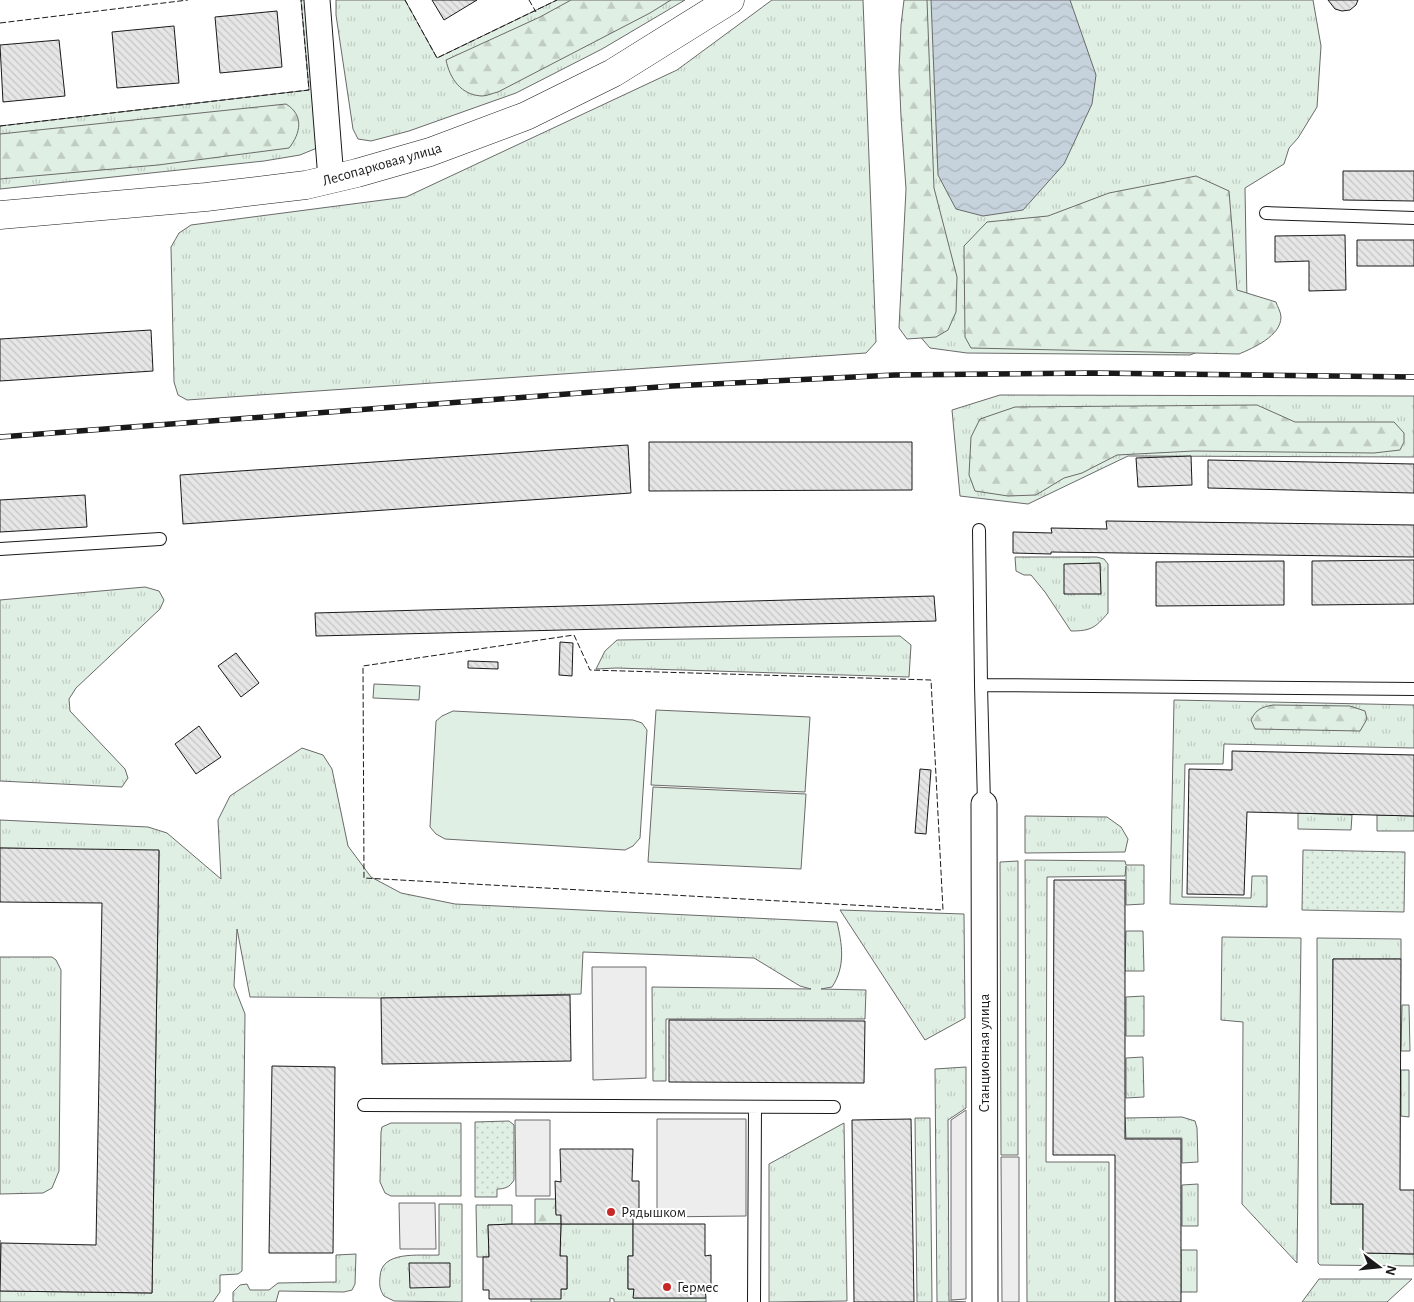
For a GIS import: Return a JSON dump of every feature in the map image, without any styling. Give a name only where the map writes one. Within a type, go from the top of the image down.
[{"type":"street","points":[[317,0],[331,179]]},
{"type":"street","name":"Лесопарковая улица","points":[[0,215],[206,197],[306,184],[430,152],[526,116],[613,73],[730,0]]},
{"type":"street","name":"Станционная улица","points":[[984,804],[985,1302]]},
{"type":"lane","points":[[1266,213],[1414,218]]},
{"type":"lane","points":[[979,530],[980,685],[984,804]]},
{"type":"lane","points":[[0,548],[160,539]]},
{"type":"lane","points":[[980,685],[1414,689]]},
{"type":"lane","points":[[364,1105],[834,1107]]},
{"type":"lane","points":[[754,1302],[755,1107]]},
{"type":"green space","points":[[301,0],[307,0],[317,148],[300,155],[264,161],[0,189],[0,126],[309,90]]},
{"type":"green space","points":[[336,0],[405,0],[437,58],[557,0],[685,0],[602,49],[516,93],[409,131],[371,141],[358,139],[353,129],[336,15]]},
{"type":"green space","points":[[571,0],[671,0],[650,13],[498,92],[484,96],[468,93],[458,85],[450,74],[446,60],[540,17]]},
{"type":"green space","points":[[772,0],[863,0],[876,342],[866,353],[187,400],[178,395],[174,382],[171,247],[179,233],[191,225],[406,197],[677,70]]},
{"type":"green space","points":[[904,0],[927,0],[934,188],[957,277],[956,312],[948,330],[936,337],[907,339],[899,328],[906,189],[899,71]]},
{"type":"green space","points":[[910,0],[1313,0],[1321,46],[1317,107],[1298,138],[1289,148],[1284,164],[1245,188],[1247,303],[1210,347],[1190,355],[967,353],[930,348],[918,334]]},
{"type":"green space","points":[[286,104],[296,113],[299,125],[296,136],[289,148],[158,165],[0,179],[0,134]]},
{"type":"green space","points":[[1196,176],[1229,191],[1237,290],[1276,302],[1281,315],[1280,324],[1265,340],[1239,354],[971,348],[965,337],[964,246],[987,222],[1048,216],[1109,193]]},
{"type":"green space","points":[[1000,395],[1414,396],[1414,457],[1128,456],[1028,504],[960,496],[952,410]]},
{"type":"green space","points":[[1257,405],[1295,422],[1394,422],[1404,433],[1404,442],[1400,450],[1374,453],[1194,451],[1117,455],[1082,473],[1064,478],[1036,495],[1008,496],[975,491],[969,475],[971,437],[980,419],[1015,407]]},
{"type":"green space","points":[[1015,557],[1097,557],[1104,559],[1108,564],[1108,613],[1092,628],[1071,631],[1045,592],[1031,575],[1024,575],[1016,571]]},
{"type":"green space","points":[[145,587],[159,591],[164,600],[160,609],[76,688],[69,699],[70,711],[125,769],[128,778],[122,787],[0,781],[0,600]]},
{"type":"green space","points":[[900,636],[911,645],[909,677],[616,668],[596,669],[605,651],[617,640]]},
{"type":"green space","points":[[374,684],[420,686],[419,700],[373,698]]},
{"type":"green space","points":[[1174,700],[1414,705],[1414,748],[1224,744],[1223,764],[1185,764],[1182,897],[1251,898],[1252,876],[1267,876],[1267,907],[1170,904]]},
{"type":"green space","points":[[1273,705],[1350,706],[1365,711],[1367,719],[1360,731],[1255,729],[1251,720],[1255,713]]},
{"type":"green space","points":[[656,710],[810,717],[805,792],[651,785]]},
{"type":"green space","points":[[453,711],[633,720],[642,723],[647,730],[640,838],[633,846],[625,850],[445,839],[436,834],[430,827],[436,721]]},
{"type":"green space","points":[[302,748],[323,755],[332,769],[348,846],[371,877],[401,893],[455,904],[837,922],[842,955],[841,963],[832,987],[821,989],[866,990],[865,1019],[666,1019],[666,1081],[653,1081],[652,987],[811,989],[800,986],[754,958],[583,952],[581,994],[381,998],[250,997],[237,929],[234,986],[245,1014],[242,1271],[238,1274],[220,1275],[220,1292],[213,1302],[0,1302],[0,1240],[1,1291],[152,1293],[159,851],[0,848],[0,820],[148,827],[167,833],[221,879],[218,820],[230,796]]},
{"type":"green space","points":[[653,787],[806,794],[801,869],[648,862]]},
{"type":"green space","points":[[1298,813],[1352,815],[1351,830],[1298,829]]},
{"type":"green space","points":[[1377,815],[1414,816],[1414,831],[1377,831]]},
{"type":"green space","points":[[1025,816],[1107,817],[1121,827],[1128,839],[1125,852],[1025,853]]},
{"type":"green space","points":[[1303,850],[1405,852],[1404,912],[1302,910]]},
{"type":"green space","points":[[1025,860],[1125,861],[1126,865],[1144,865],[1144,904],[1126,905],[1126,866],[1125,876],[1047,877],[1046,1162],[1109,1162],[1109,1302],[1027,1302]]},
{"type":"green space","points":[[1018,861],[1018,1155],[1001,1155],[1000,862]]},
{"type":"green space","points":[[840,910],[964,914],[965,1018],[925,1040]]},
{"type":"green space","points":[[1126,931],[1143,931],[1144,971],[1125,971]]},
{"type":"green space","points":[[1222,937],[1301,938],[1297,1263],[1242,1204],[1243,1022],[1221,1020]]},
{"type":"green space","points":[[1317,938],[1401,939],[1401,959],[1333,959],[1331,1204],[1363,1204],[1363,1253],[1414,1254],[1414,1266],[1320,1265],[1318,1263]]},
{"type":"green space","points":[[0,957],[52,957],[56,960],[61,970],[59,1171],[52,1188],[43,1193],[0,1194]]},
{"type":"green space","points":[[1144,996],[1144,1036],[1126,1036],[1126,997]]},
{"type":"green space","points":[[1402,1005],[1409,1005],[1410,1051],[1401,1051]]},
{"type":"green space","points":[[1143,1057],[1144,1097],[1126,1098],[1126,1058]]},
{"type":"green space","points":[[966,1067],[966,1108],[948,1120],[949,1301],[966,1302],[937,1302],[935,1069]]},
{"type":"green space","points":[[1401,1070],[1409,1070],[1409,1117],[1401,1116]]},
{"type":"green space","points":[[1182,1117],[1195,1121],[1198,1162],[1182,1163],[1182,1138],[1126,1138],[1125,1118]]},
{"type":"green space","points":[[915,1118],[930,1118],[932,1302],[917,1302]]},
{"type":"green space","points":[[509,1121],[514,1125],[514,1180],[507,1187],[497,1189],[497,1197],[475,1197],[475,1122]]},
{"type":"green space","points":[[391,1123],[461,1123],[461,1196],[391,1196],[385,1193],[380,1182],[381,1132],[382,1127]]},
{"type":"green space","points":[[844,1123],[847,1301],[769,1302],[769,1164]]},
{"type":"green space","points":[[1198,1184],[1198,1226],[1182,1226],[1182,1185]]},
{"type":"green space","points":[[535,1199],[556,1199],[556,1214],[561,1215],[561,1224],[535,1224]]},
{"type":"green space","points":[[439,1204],[462,1204],[462,1302],[394,1301],[384,1296],[380,1287],[380,1280],[382,1268],[387,1262],[402,1256],[439,1255]]},
{"type":"green space","points":[[476,1205],[512,1205],[512,1224],[488,1225],[489,1257],[477,1257]]},
{"type":"green space","points":[[561,1224],[633,1224],[633,1256],[628,1256],[628,1289],[634,1289],[634,1298],[706,1298],[706,1302],[614,1302],[614,1299],[610,1298],[610,1302],[531,1302],[531,1299],[561,1289],[567,1289],[567,1257],[560,1256]]},
{"type":"green space","points":[[1181,1250],[1197,1250],[1197,1292],[1181,1292]]},
{"type":"green space","points":[[356,1254],[355,1284],[352,1290],[344,1292],[279,1291],[276,1302],[233,1302],[233,1292],[240,1285],[247,1284],[250,1290],[269,1290],[278,1283],[336,1282],[336,1255]]},
{"type":"green space","points":[[1319,1279],[1412,1279],[1387,1302],[1302,1302]]},
{"type":"shaded area","points":[[592,967],[646,967],[646,1078],[593,1080]]},
{"type":"shaded area","points":[[966,1110],[966,1299],[951,1300],[951,1120]]},
{"type":"shaded area","points":[[657,1119],[746,1119],[746,1216],[657,1217]]},
{"type":"shaded area","points":[[515,1120],[550,1120],[550,1196],[516,1196]]},
{"type":"shaded area","points":[[1001,1157],[1019,1157],[1019,1302],[1002,1302]]},
{"type":"shaded area","points":[[399,1203],[435,1203],[436,1249],[400,1249]]},
{"type":"water","points":[[931,0],[1070,0],[1096,75],[1092,104],[1064,164],[1023,210],[983,216],[956,209],[938,175]]},
{"type":"building","points":[[432,0],[477,0],[444,20]]},
{"type":"building","points":[[1328,0],[1358,0],[1356,5],[1350,10],[1342,11],[1335,9]]},
{"type":"building","points":[[277,11],[282,67],[220,73],[215,17]]},
{"type":"building","points":[[174,26],[179,83],[117,88],[112,32]]},
{"type":"building","points":[[59,40],[65,96],[3,102],[0,45]]},
{"type":"building","points":[[1343,171],[1414,171],[1414,201],[1343,200]]},
{"type":"building","points":[[1345,235],[1346,290],[1309,291],[1309,261],[1275,262],[1275,236]]},
{"type":"building","points":[[1357,240],[1414,240],[1414,266],[1357,266]]},
{"type":"building","points":[[151,330],[153,371],[0,381],[0,339]]},
{"type":"building","points":[[649,442],[912,442],[912,490],[649,491]]},
{"type":"building","points":[[628,445],[631,493],[183,524],[180,475]]},
{"type":"building","points":[[1191,456],[1192,485],[1138,487],[1136,458]]},
{"type":"building","points":[[1208,460],[1414,464],[1414,493],[1208,488]]},
{"type":"building","points":[[85,495],[87,527],[0,532],[0,500]]},
{"type":"building","points":[[1106,521],[1414,525],[1414,557],[1013,553],[1013,532],[1052,533],[1051,528],[1107,529]]},
{"type":"building","points":[[1414,560],[1414,604],[1312,605],[1312,561]]},
{"type":"building","points":[[1284,561],[1284,605],[1156,606],[1156,562]]},
{"type":"building","points":[[1100,563],[1101,594],[1064,594],[1064,564]]},
{"type":"building","points":[[934,596],[936,621],[316,636],[315,613]]},
{"type":"building","points":[[560,642],[573,643],[572,676],[559,675]]},
{"type":"building","points":[[236,653],[259,683],[241,697],[218,666]]},
{"type":"building","points":[[468,661],[498,662],[498,669],[468,668]]},
{"type":"building","points":[[199,726],[221,757],[196,774],[175,744]]},
{"type":"building","points":[[1232,751],[1414,755],[1414,816],[1247,812],[1244,895],[1187,894],[1189,769],[1232,770]]},
{"type":"building","points":[[920,769],[931,770],[926,834],[915,833]]},
{"type":"building","points":[[0,848],[159,850],[152,1293],[0,1291],[1,1243],[96,1245],[102,903],[0,902]]},
{"type":"building","points":[[1054,880],[1125,880],[1125,1139],[1181,1139],[1181,1302],[1115,1302],[1115,1155],[1053,1155]]},
{"type":"building","points":[[1333,959],[1401,959],[1400,1190],[1414,1190],[1414,1254],[1363,1253],[1363,1204],[1331,1204]]},
{"type":"building","points":[[570,995],[571,1061],[382,1064],[381,998]]},
{"type":"building","points":[[669,1020],[865,1021],[864,1083],[669,1082]]},
{"type":"building","points":[[272,1066],[335,1067],[333,1253],[269,1253]]},
{"type":"building","points":[[911,1119],[914,1302],[854,1302],[852,1120]]},
{"type":"building","points":[[560,1149],[633,1149],[632,1181],[639,1181],[639,1214],[633,1214],[633,1224],[561,1224],[561,1215],[556,1215],[555,1181],[561,1182]]},
{"type":"building","points":[[561,1224],[560,1256],[567,1256],[567,1289],[561,1289],[561,1299],[489,1299],[489,1290],[483,1290],[483,1257],[489,1257],[488,1225]]},
{"type":"building","points":[[633,1224],[705,1224],[705,1256],[711,1255],[711,1289],[705,1289],[706,1298],[633,1298],[634,1289],[628,1289],[628,1256],[633,1256]]},
{"type":"building","points":[[409,1263],[450,1263],[450,1287],[410,1288]]},
{"type":"railway","points":[[0,437],[672,386],[895,375],[1093,373],[1414,377]]},
{"type":"fence","points":[[0,23],[188,0]]},
{"type":"fence","points":[[0,126],[309,90],[301,0]]},
{"type":"fence","points":[[405,0],[437,58],[557,0]]},
{"type":"fence","points":[[529,0],[536,12]]},
{"type":"fence","points":[[574,635],[590,670],[931,680],[943,910],[364,878],[363,666],[574,635]]},
{"type":"place","name":"Рядышком","points":[[611,1212]]},
{"type":"place","name":"Гермес","points":[[667,1287]]}]
